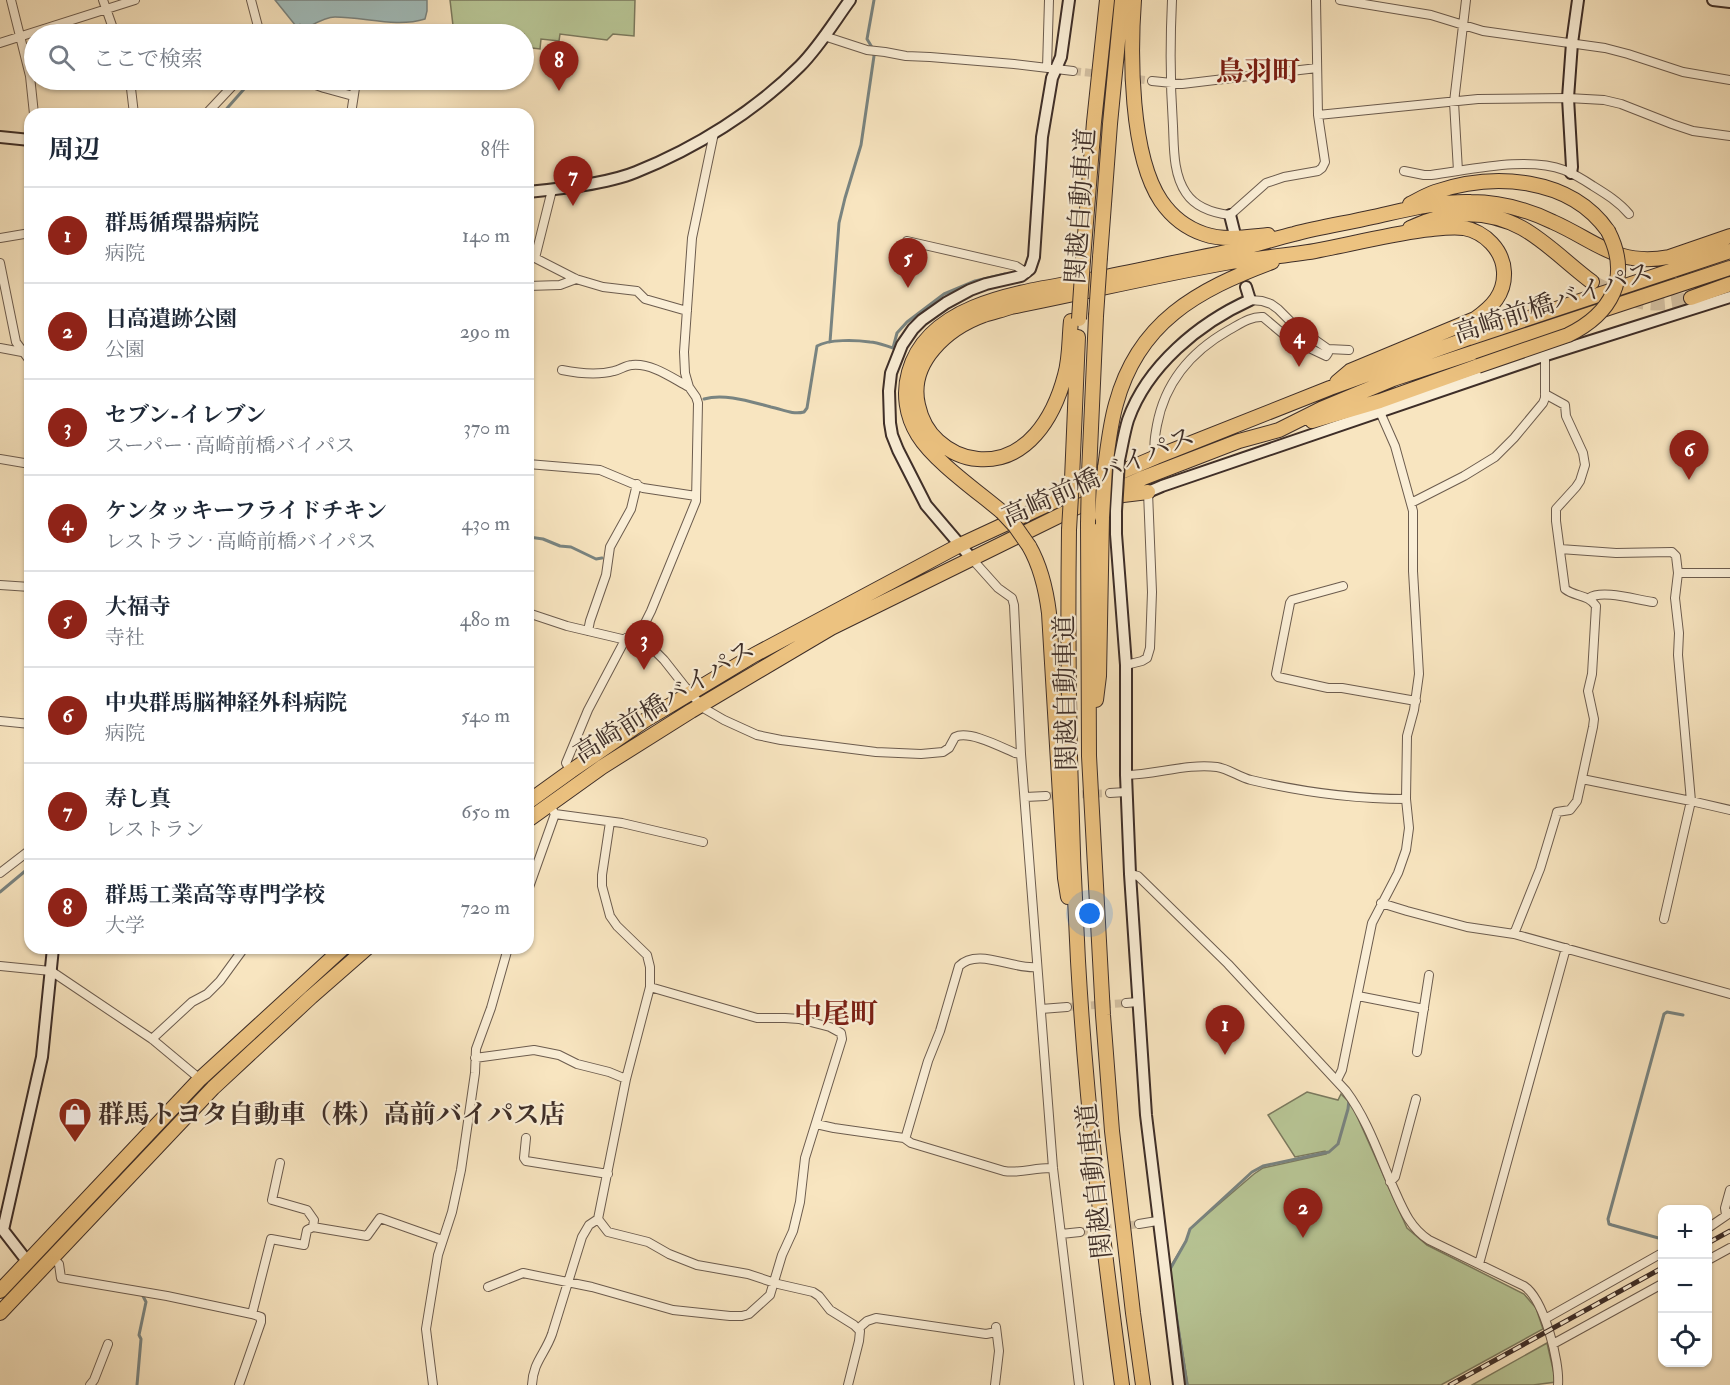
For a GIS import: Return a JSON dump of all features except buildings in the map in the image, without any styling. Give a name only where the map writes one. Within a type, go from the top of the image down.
[{"type":"highway","name":"関越自動車道","points":[[1107,0],[1075,320],[1069,530],[1068,699],[1078,962],[1092,1132],[1122,1385]]},
{"type":"highway","name":"関越自動車道","points":[[1122,0],[1100,257],[1089,473],[1089,756],[1102,1015],[1111,1120],[1143,1385]]},
{"type":"highway","points":[[1134,0],[1131,57],[1135,109],[1149,176],[1162,202],[1179,222],[1209,236],[1294,234]]},
{"type":"highway","points":[[1279,430],[1380,401],[1568,335],[1599,315],[1610,298],[1618,277],[1617,254],[1608,231],[1597,217],[1581,204],[1553,190],[1523,182],[1464,185],[1434,192],[1395,212]]},
{"type":"highway","points":[[1078,962],[1065,878],[1046,591],[1040,570],[1029,546],[1015,526],[1002,512],[927,448],[911,422],[906,394],[908,375],[924,341],[962,312],[1001,298],[1233,251],[1294,234],[1395,212],[1457,202],[1510,207],[1553,222],[1611,253],[1637,259],[1669,257],[1730,236]]},
{"type":"highway","points":[[1399,233],[1430,219],[1446,215],[1469,214],[1496,218],[1524,229],[1592,282]]},
{"type":"highway","points":[[1075,320],[1065,376],[1055,404],[1040,429],[1021,449],[996,459],[975,459],[949,450],[933,437],[924,422],[917,402],[917,385],[923,365],[933,349],[950,333],[985,314],[1225,263],[1290,255],[1399,233],[1466,228],[1492,243],[1500,253],[1504,270],[1501,292],[1489,309],[1475,319],[1350,371],[1330,388]]},
{"type":"highway","name":"高崎前橋バイパス","points":[[534,798],[644,721],[754,655],[960,545],[1081,489],[1330,388],[1730,251]]},
{"type":"highway","points":[[1089,756],[1099,676],[1105,468],[1110,432],[1119,395],[1129,369],[1151,336],[1175,312],[1208,289],[1290,255]]},
{"type":"highway","name":"高崎前橋バイパス","points":[[534,817],[552,809],[602,767],[831,628],[1075,508],[1143,478],[1239,441],[1279,430],[1321,409],[1394,379],[1730,268]]},
{"type":"highway","points":[[1691,298],[1730,284]]},
{"type":"highway","points":[[1075,508],[1082,509],[1123,495],[1148,492]]},
{"type":"highway","points":[[0,1291],[200,1079],[336,954]]},
{"type":"highway","points":[[0,1313],[213,1089],[360,954]]},
{"type":"street","points":[[11,0],[24,52]]},
{"type":"street","points":[[103,0],[112,24]]},
{"type":"street","points":[[59,24],[135,0]]},
{"type":"street","points":[[251,0],[257,24]]},
{"type":"street","points":[[534,192],[635,173],[714,133],[745,112],[802,65],[850,0]]},
{"type":"street","points":[[1049,0],[1052,78],[1042,137],[1032,263],[1027,273],[970,290],[922,320],[907,335],[897,354],[891,373],[889,391],[892,435],[926,505],[998,588],[1014,601],[1021,754],[1053,1168],[1078,1385]]},
{"type":"street","points":[[1052,68],[1061,57],[1069,0]]},
{"type":"street","points":[[1172,0],[1170,84],[1176,169],[1187,195],[1199,207],[1230,215]]},
{"type":"street","points":[[1230,215],[1266,183],[1318,171],[1325,162],[1318,115],[1316,0]]},
{"type":"street","points":[[1340,0],[1431,15],[1483,31],[1618,51],[1683,72],[1730,80]]},
{"type":"street","points":[[1458,171],[1454,102],[1466,0]]},
{"type":"street","points":[[1571,173],[1568,98],[1578,0]]},
{"type":"street","points":[[1713,0],[1730,2]]},
{"type":"street","points":[[0,43],[24,35]]},
{"type":"street","points":[[824,36],[867,50],[906,56],[1073,71]]},
{"type":"street","points":[[1152,81],[1182,84],[1317,68]]},
{"type":"street","points":[[31,90],[33,108]]},
{"type":"street","points":[[131,90],[133,108]]},
{"type":"street","points":[[212,108],[229,90]]},
{"type":"street","points":[[331,90],[353,96]]},
{"type":"street","points":[[352,108],[354,90]]},
{"type":"street","points":[[1318,115],[1497,98],[1568,98],[1604,100],[1621,104],[1682,128],[1730,136]]},
{"type":"street","points":[[637,639],[695,505],[698,403],[689,387],[684,352],[692,238],[714,133]]},
{"type":"street","points":[[0,137],[24,139]]},
{"type":"street","points":[[1404,171],[1424,175],[1510,164],[1559,168],[1612,198],[1629,214]]},
{"type":"street","points":[[552,190],[535,258],[576,279],[603,287],[637,291],[645,300],[687,311]]},
{"type":"street","points":[[1230,215],[1234,231]]},
{"type":"street","points":[[0,238],[24,234]]},
{"type":"street","points":[[907,241],[1016,266],[1027,273]]},
{"type":"street","points":[[0,263],[16,342],[24,348]]},
{"type":"street","points":[[534,286],[561,285],[576,279]]},
{"type":"street","points":[[1246,287],[1250,300]]},
{"type":"street","points":[[1126,665],[1147,658],[1150,648],[1152,592],[1148,492],[1543,356],[1730,297]]},
{"type":"street","points":[[1179,1385],[1157,1221],[1138,1002],[1126,792],[1126,665],[1116,534],[1119,460],[1126,426],[1140,395],[1159,368],[1192,335],[1215,319],[1250,300],[1271,304],[1293,325],[1328,349],[1349,350]]},
{"type":"street","points":[[1156,457],[1155,440],[1160,411],[1179,372],[1200,349],[1238,325],[1260,316],[1266,318],[1288,338],[1314,351],[1326,356],[1328,349]]},
{"type":"street","points":[[1192,335],[1200,349]]},
{"type":"street","points":[[0,348],[24,350]]},
{"type":"street","points":[[1411,503],[1464,476],[1504,450],[1543,403],[1545,360],[1543,356]]},
{"type":"street","points":[[562,370],[577,374],[614,372],[631,364],[654,369],[689,387]]},
{"type":"street","points":[[1514,934],[1540,869],[1557,813],[1570,810],[1575,806],[1594,719],[1588,691],[1592,674],[1595,603],[1589,598],[1566,591],[1556,521],[1556,509],[1571,494],[1580,480],[1585,458],[1566,416],[1565,405],[1545,394]]},
{"type":"street","points":[[1337,1080],[1342,1070],[1372,923],[1398,873],[1406,850],[1409,828],[1406,799],[1407,736],[1416,701],[1419,667],[1413,571],[1413,511],[1395,446],[1380,412]]},
{"type":"street","points":[[0,459],[24,463]]},
{"type":"street","points":[[534,464],[600,470],[643,488],[696,496]]},
{"type":"street","points":[[588,631],[606,574],[610,547],[631,509],[637,484]]},
{"type":"street","points":[[1560,549],[1672,552],[1676,556],[1678,573],[1675,598],[1679,633],[1678,655],[1691,801],[1664,919]]},
{"type":"street","points":[[1678,573],[1730,573]]},
{"type":"street","points":[[0,585],[24,587]]},
{"type":"street","points":[[1343,586],[1292,600],[1276,674],[1278,677],[1328,688],[1342,688],[1416,701]]},
{"type":"street","points":[[1589,598],[1594,595],[1607,595],[1653,602]]},
{"type":"street","points":[[534,616],[588,631],[637,639],[659,655],[708,711],[751,733],[770,738],[876,752],[921,754],[943,752],[949,748],[955,737],[964,734],[1021,754]]},
{"type":"street","points":[[571,771],[566,763],[583,721],[626,639]]},
{"type":"street","points":[[0,721],[24,723]]},
{"type":"street","points":[[1126,775],[1214,767],[1245,779],[1322,793],[1363,798],[1406,799]]},
{"type":"street","points":[[1582,779],[1730,810]]},
{"type":"street","points":[[1110,793],[1126,792]]},
{"type":"street","points":[[1025,797],[1046,796]]},
{"type":"street","points":[[534,870],[552,809],[703,842]]},
{"type":"street","points":[[532,1385],[536,1363],[548,1347],[582,1237],[589,1225],[597,1219],[627,1079],[650,987],[648,955],[617,926],[610,916],[602,886],[610,822]]},
{"type":"street","points":[[0,873],[24,855]]},
{"type":"street","points":[[1130,874],[1138,876],[1228,964],[1337,1080],[1356,1107],[1406,1217],[1418,1232],[1429,1240],[1528,1288],[1536,1298],[1553,1344],[1558,1385]]},
{"type":"street","points":[[1381,903],[1467,927],[1514,934],[1730,994]]},
{"type":"street","points":[[1479,1264],[1566,948]]},
{"type":"street","points":[[27,1261],[3,1230],[42,1057],[52,954]]},
{"type":"street","points":[[152,1039],[192,1002],[207,994],[220,981],[240,954]]},
{"type":"street","points":[[433,1385],[426,1329],[438,1255],[452,1212],[461,1170],[475,1073],[476,1049],[491,1008],[506,954]]},
{"type":"street","points":[[904,1138],[959,966],[968,960],[980,959],[1019,967],[1037,967]]},
{"type":"street","points":[[0,966],[51,971],[152,1039],[200,1079]]},
{"type":"street","points":[[1417,1052],[1429,975]]},
{"type":"street","points":[[488,1287],[523,1273],[569,1282],[673,1310],[742,1316],[749,1314],[771,1292],[798,1213],[805,1158],[842,1039],[841,1033],[830,1027],[791,1018],[757,1018],[650,987]]},
{"type":"street","points":[[1358,996],[1424,1009]]},
{"type":"street","points":[[1126,1002],[1138,1002]]},
{"type":"street","points":[[1041,1009],[1067,1007]]},
{"type":"street","points":[[475,1058],[534,1050],[559,1055],[577,1064],[627,1079]]},
{"type":"street","points":[[1390,1182],[1395,1177],[1416,1099]]},
{"type":"street","points":[[816,1124],[904,1138],[920,1146],[1004,1171],[1016,1173],[1038,1168],[1053,1168]]},
{"type":"street","points":[[526,1138],[524,1158],[526,1161],[608,1174]]},
{"type":"street","points":[[280,1162],[272,1200],[307,1210],[314,1220],[313,1227]]},
{"type":"street","points":[[1712,1225],[1728,1214],[1725,1208],[1730,1190]]},
{"type":"street","points":[[252,1314],[271,1239],[303,1245],[307,1230],[313,1227],[367,1236],[380,1218],[442,1240]]},
{"type":"street","points":[[597,1219],[608,1232],[648,1242],[688,1262],[707,1268],[758,1276],[813,1292],[830,1310],[859,1328]]},
{"type":"street","points":[[1139,1224],[1157,1221]]},
{"type":"street","points":[[1061,1234],[1080,1232]]},
{"type":"street","points":[[1709,1259],[1730,1248]]},
{"type":"street","points":[[1545,1319],[1658,1255]]},
{"type":"street","points":[[52,1257],[59,1264],[61,1278],[167,1296],[261,1317],[239,1385]]},
{"type":"street","points":[[1553,1344],[1658,1286]]},
{"type":"street","points":[[848,1385],[859,1341],[859,1328],[867,1321],[876,1318],[986,1334],[996,1330],[999,1351],[995,1385]]},
{"type":"street","points":[[90,1385],[108,1344]]},
{"type":"green space","points":[[450,0],[635,0],[634,36],[613,34],[607,40],[560,34],[559,41],[541,39],[540,49],[534,48],[534,24],[453,24]]},
{"type":"green space","points":[[1307,1092],[1338,1100],[1341,1094],[1352,1105],[1407,1228],[1427,1245],[1524,1294],[1536,1308],[1543,1329],[1441,1385],[1188,1385],[1169,1269],[1186,1241],[1190,1229],[1254,1174],[1263,1168],[1326,1154],[1325,1151],[1295,1157],[1268,1115]]},
{"type":"green space","points":[[1547,1343],[1556,1382],[1533,1385],[1472,1385]]},
{"type":"water","points":[[275,0],[427,0],[425,19],[414,21],[331,17],[314,24],[294,24]]},
{"type":"waterway","points":[[830,342],[839,223],[861,145],[874,56],[867,39],[874,0]]},
{"type":"waterway","points":[[227,108],[243,90]]},
{"type":"waterway","points":[[704,399],[729,398],[791,412],[804,412],[807,408],[817,346],[828,342],[850,341],[876,343],[893,348],[897,333],[907,322],[944,294],[975,281],[1005,274]]},
{"type":"waterway","points":[[534,538],[571,547],[596,559],[602,558]]},
{"type":"waterway","points":[[0,892],[24,872]]},
{"type":"waterway","points":[[1658,1238],[1609,1224],[1608,1219],[1664,1014],[1667,1012],[1683,1015]]},
{"type":"waterway","points":[[1169,1271],[1190,1229],[1252,1172],[1263,1166],[1329,1152],[1338,1144],[1349,1100]]},
{"type":"waterway","points":[[137,1385],[141,1339],[139,1335],[146,1302],[143,1296]]},
{"type":"waterway","points":[[1174,1301],[1187,1385]]},
{"type":"tunnel","points":[[1073,71],[1101,74]]},
{"type":"tunnel","points":[[1113,76],[1152,81]]},
{"type":"tunnel","points":[[1592,282],[1639,302],[1663,303],[1691,298]]},
{"type":"tunnel","points":[[1046,796],[1110,793]]},
{"type":"tunnel","points":[[1067,1007],[1126,1003]]},
{"type":"tunnel","points":[[1080,1232],[1139,1224]]},
{"type":"railway","points":[[1712,1241],[1730,1231]]},
{"type":"railway","points":[[1450,1385],[1658,1270]]},
{"type":"place","name":"群馬工業高等専門学校","points":[[559,91]]},
{"type":"place","name":"寿し真","points":[[573,206]]},
{"type":"place","name":"大福寺","points":[[908,288]]},
{"type":"place","name":"ケンタッキーフライドチキン","points":[[1299,367]]},
{"type":"place","name":"中央群馬脳神経外科病院","points":[[1689,480]]},
{"type":"place","name":"セブン-イレブン","points":[[644,670]]},
{"type":"place","name":"群馬循環器病院","points":[[1225,1055]]},
{"type":"place","name":"群馬トヨタ自動車（株）高前バイパス店","points":[[75,1143]]},
{"type":"place","name":"日高遺跡公園","points":[[1303,1238]]},
{"type":"district","name":"鳥羽町","points":[[1258,71]]},
{"type":"district","name":"中尾町","points":[[836,1013]]}]
